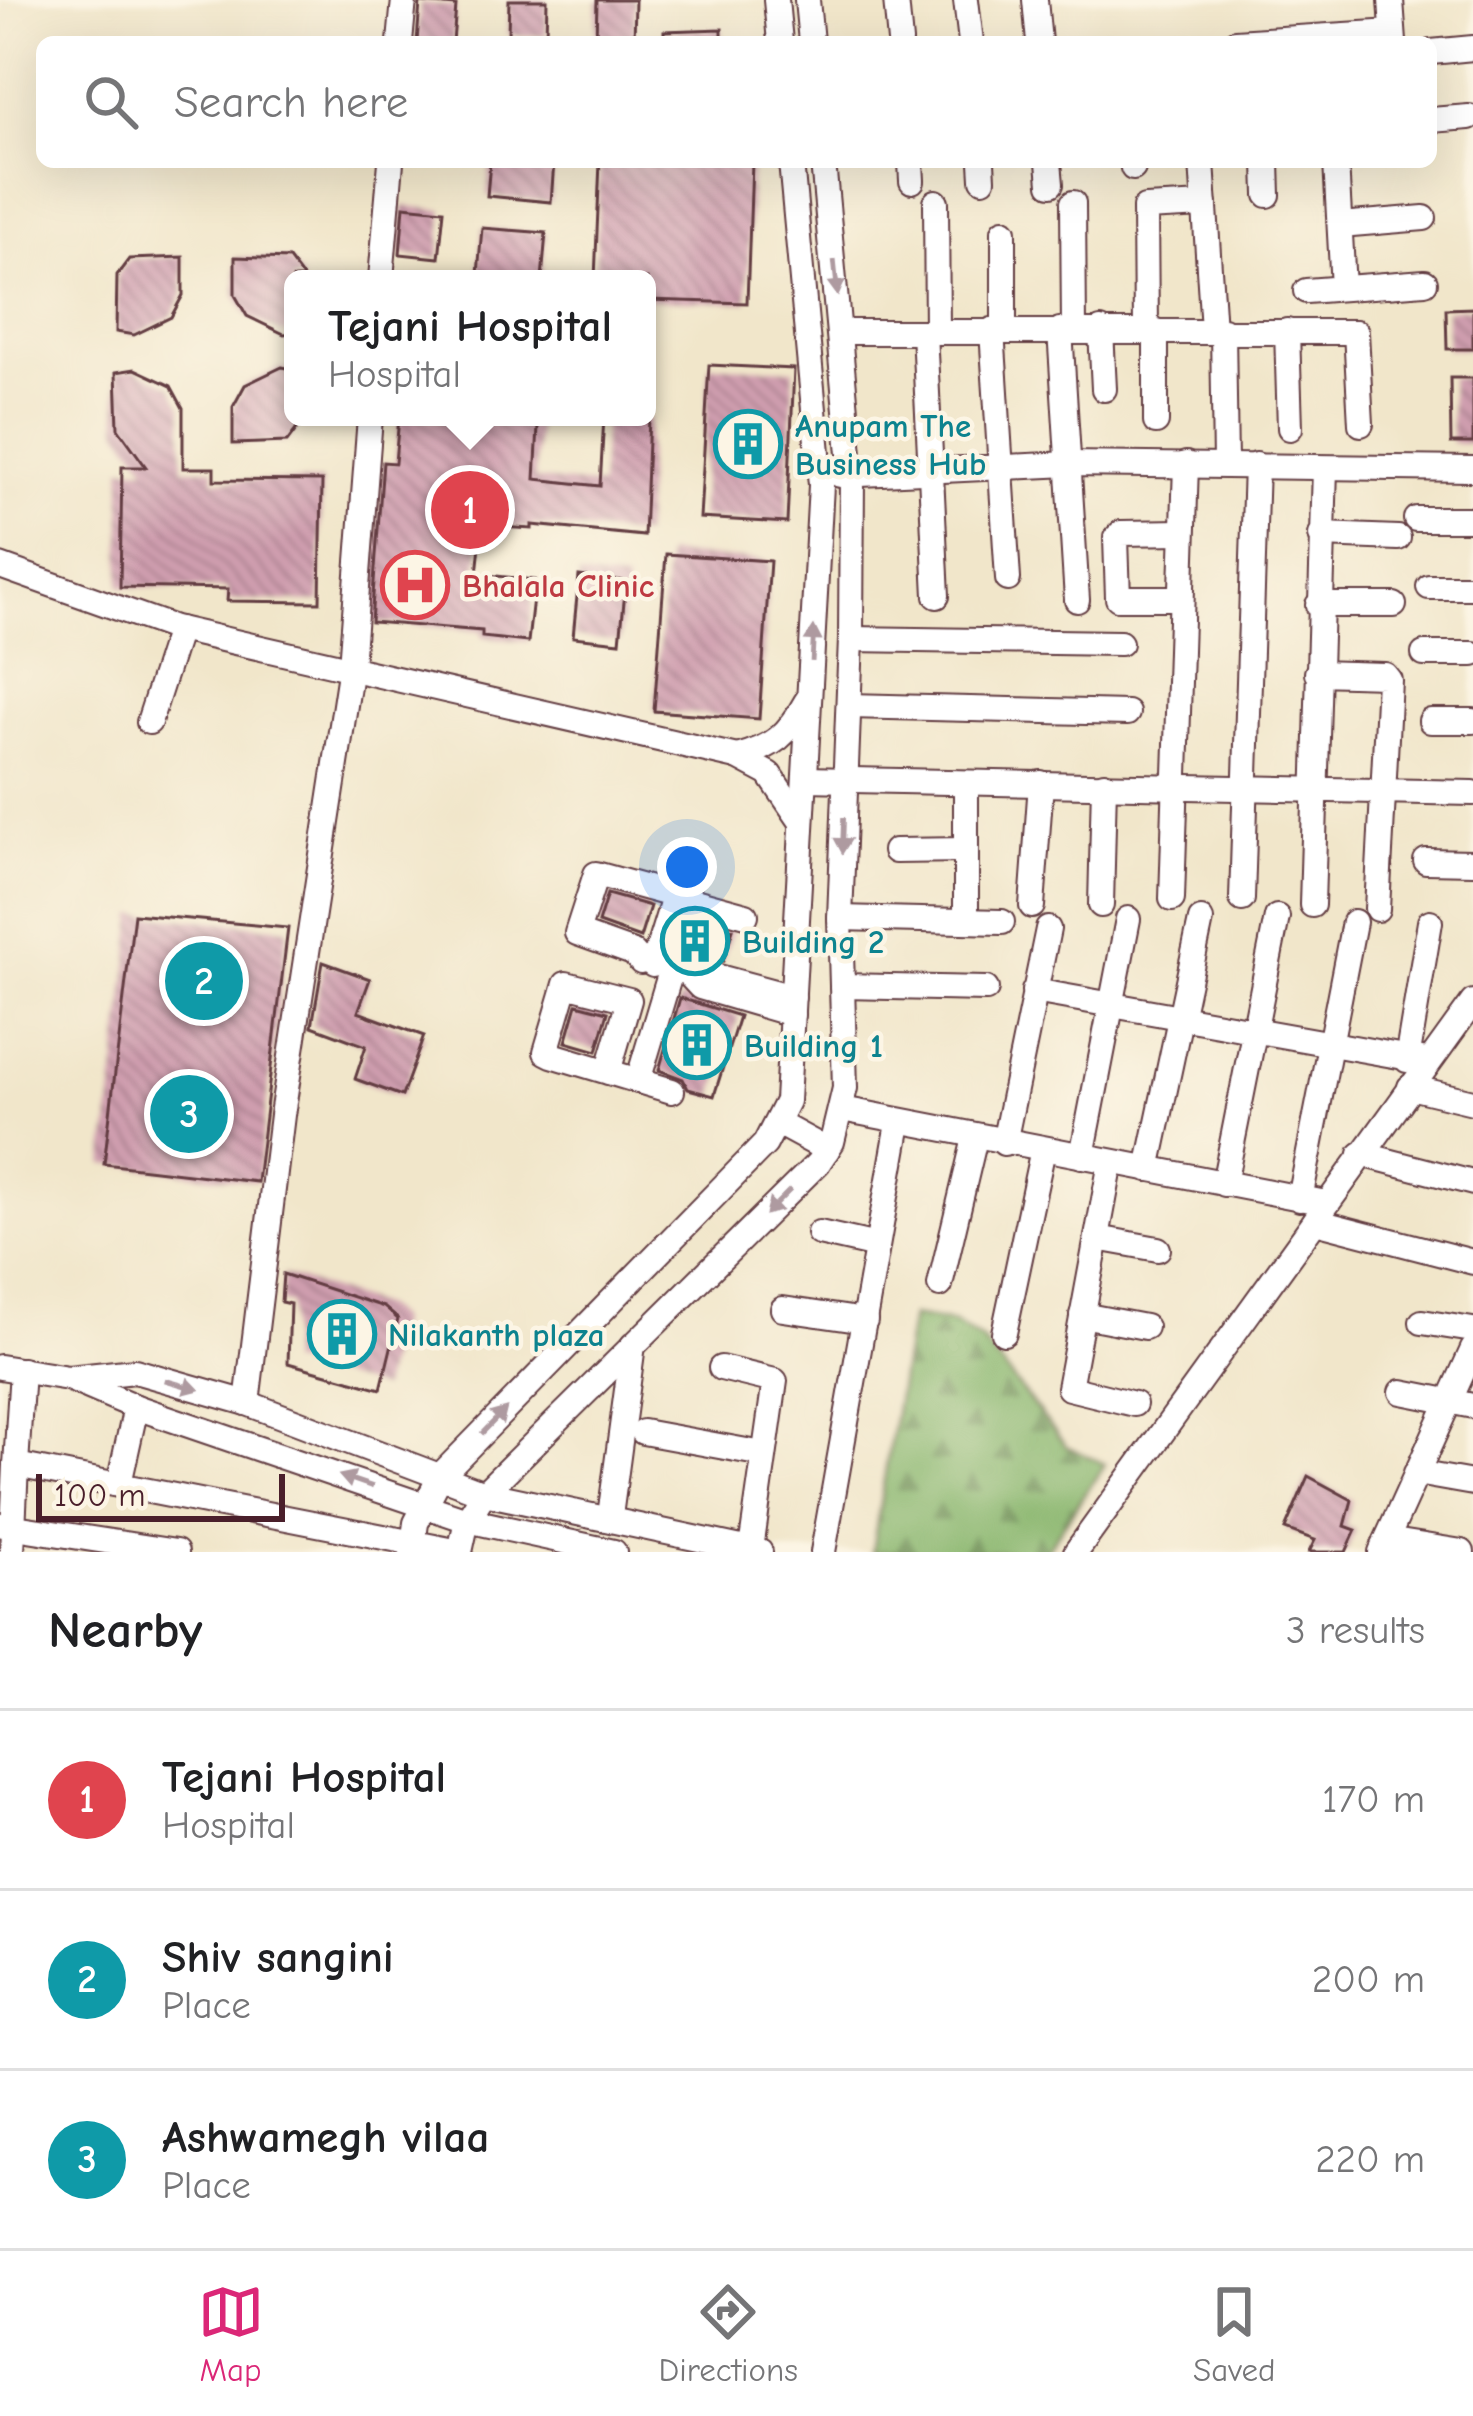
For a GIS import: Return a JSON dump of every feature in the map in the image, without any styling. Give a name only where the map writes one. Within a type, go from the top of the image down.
[{"type":"street","points":[[401,36],[404,0]]},
{"type":"street","points":[[776,0],[779,36]]},
{"type":"street","points":[[807,0],[810,36]]},
{"type":"street","points":[[896,0],[899,36]]},
{"type":"street","points":[[966,0],[970,36]]},
{"type":"street","points":[[1035,0],[1038,36]]},
{"type":"street","points":[[1391,0],[1393,36]]},
{"type":"street","points":[[1437,51],[1473,48]]},
{"type":"street","points":[[1437,120],[1469,117]]},
{"type":"street","points":[[383,270],[391,168]]},
{"type":"street","points":[[413,1547],[424,1504],[441,1475],[779,1124],[788,1101],[820,476],[792,168]]},
{"type":"street","points":[[11,1461],[413,1547],[460,1552],[467,1520],[484,1492],[826,1150],[842,1109],[840,918],[852,475],[824,168]]},
{"type":"street","points":[[1202,168],[1225,464]]},
{"type":"street","points":[[1267,168],[1268,195]]},
{"type":"street","points":[[1336,168],[1343,288]]},
{"type":"street","points":[[936,202],[931,470],[937,596]]},
{"type":"street","points":[[1073,203],[1067,330],[1077,600]]},
{"type":"street","points":[[1156,422],[1144,208],[1205,205]]},
{"type":"street","points":[[1340,225],[1424,218]]},
{"type":"street","points":[[1004,231],[998,330],[999,467],[1008,579]]},
{"type":"street","points":[[1306,291],[1425,283]]},
{"type":"street","points":[[1101,330],[1104,389]]},
{"type":"street","points":[[1287,331],[1290,428]]},
{"type":"street","points":[[842,332],[1358,333],[1361,424]]},
{"type":"street","points":[[247,1403],[282,1115],[351,666],[369,426]]},
{"type":"street","points":[[820,476],[1069,464],[1473,469]]},
{"type":"street","points":[[1172,899],[1186,464]]},
{"type":"street","points":[[1242,899],[1256,465]]},
{"type":"street","points":[[1312,905],[1325,467]]},
{"type":"street","points":[[1416,519],[1473,518]]},
{"type":"street","points":[[1181,598],[1118,598],[1115,557],[1121,533],[1182,532]]},
{"type":"street","points":[[1321,535],[1398,538]]},
{"type":"street","points":[[0,566],[179,629],[737,757],[769,774],[802,823]]},
{"type":"street","points":[[1429,587],[1473,586]]},
{"type":"street","points":[[1318,605],[1394,604]]},
{"type":"street","points":[[149,722],[179,629]]},
{"type":"street","points":[[851,639],[1120,643]]},
{"type":"street","points":[[1424,653],[1473,654]]},
{"type":"street","points":[[1318,673],[1388,677],[1378,909]]},
{"type":"street","points":[[737,757],[768,748],[790,733],[810,696]]},
{"type":"street","points":[[849,706],[1126,713]]},
{"type":"street","points":[[1431,721],[1473,721]]},
{"type":"street","points":[[805,779],[1473,793]]},
{"type":"street","points":[[966,783],[966,920]]},
{"type":"street","points":[[1032,905],[1040,783]]},
{"type":"street","points":[[1101,904],[1104,784]]},
{"type":"street","points":[[896,851],[966,850]]},
{"type":"street","points":[[1426,862],[1473,862]]},
{"type":"street","points":[[746,915],[602,873],[594,877],[577,933],[633,953],[700,987],[792,1006]]},
{"type":"street","points":[[638,1081],[675,893]]},
{"type":"street","points":[[1224,1184],[1277,917]]},
{"type":"street","points":[[840,918],[1002,922]]},
{"type":"street","points":[[1082,1156],[1128,919]]},
{"type":"street","points":[[1148,1169],[1201,920]]},
{"type":"street","points":[[1314,1208],[1331,1048],[1354,922]]},
{"type":"street","points":[[1076,1552],[1314,1208],[1361,1154],[1409,1087],[1417,1061],[1430,922]]},
{"type":"street","points":[[1004,1143],[1048,929]]},
{"type":"street","points":[[608,1072],[628,1000],[663,968]]},
{"type":"street","points":[[628,1000],[566,984],[544,1048],[672,1091]]},
{"type":"street","points":[[842,986],[986,989]]},
{"type":"street","points":[[1034,992],[1417,1061]]},
{"type":"street","points":[[1417,1061],[1469,1013]]},
{"type":"street","points":[[1409,1087],[1473,1102]]},
{"type":"street","points":[[842,1109],[1224,1184],[1314,1208],[1473,1262]]},
{"type":"street","points":[[823,1552],[899,1123]]},
{"type":"street","points":[[779,1124],[826,1150]]},
{"type":"street","points":[[940,1285],[976,1138]]},
{"type":"street","points":[[1004,1334],[1043,1149]]},
{"type":"street","points":[[1361,1154],[1473,1183]]},
{"type":"street","points":[[1111,1162],[1069,1388],[1134,1404]]},
{"type":"street","points":[[819,1233],[877,1246]]},
{"type":"street","points":[[1097,1238],[1158,1249]]},
{"type":"street","points":[[783,1309],[865,1322]]},
{"type":"street","points":[[1082,1315],[1144,1327]]},
{"type":"street","points":[[1422,1322],[1473,1330]]},
{"type":"street","points":[[610,1516],[633,1345]]},
{"type":"street","points":[[1462,1552],[1387,1547],[1473,1349]]},
{"type":"street","points":[[68,1378],[135,1371],[247,1403],[484,1492],[755,1551],[775,1381],[721,1368]]},
{"type":"street","points":[[12,1552],[8,1525],[11,1369],[68,1378],[136,1407],[467,1520],[614,1552]]},
{"type":"street","points":[[1402,1393],[1473,1406]]},
{"type":"street","points":[[118,1484],[136,1407]]},
{"type":"street","points":[[643,1432],[764,1454]]},
{"type":"street","points":[[1416,1472],[1473,1483]]},
{"type":"street","points":[[8,1525],[176,1552]]},
{"type":"green space","points":[[911,1316],[954,1323],[982,1341],[1066,1446],[1105,1464],[1045,1552],[872,1552]]},
{"type":"building","points":[[509,0],[547,0],[546,36],[508,35]]},
{"type":"building","points":[[597,0],[635,0],[634,36],[596,36]]},
{"type":"building","points":[[420,3],[456,6],[454,36],[417,36]]},
{"type":"building","points":[[722,29],[722,36],[664,36],[664,31]]},
{"type":"building","points":[[489,168],[554,168],[551,202],[487,196]]},
{"type":"building","points":[[600,168],[752,168],[747,303],[656,300],[656,270],[595,270]]},
{"type":"building","points":[[404,206],[444,210],[439,258],[400,254]]},
{"type":"building","points":[[482,228],[546,233],[543,270],[478,270]]},
{"type":"building","points":[[183,257],[183,295],[171,317],[134,335],[116,332],[117,275],[129,259]]},
{"type":"building","points":[[235,257],[289,259],[297,270],[284,270],[284,334],[247,316],[235,295]]},
{"type":"building","points":[[1473,308],[1473,349],[1447,349],[1446,309]]},
{"type":"building","name":"Anupam The Business Hub","points":[[709,365],[794,369],[787,523],[700,518]]},
{"type":"building","points":[[284,367],[284,426],[299,426],[287,442],[233,444],[233,407],[245,385]]},
{"type":"building","points":[[135,369],[171,386],[183,408],[183,468],[214,468],[214,480],[322,481],[320,602],[227,601],[228,589],[120,587],[122,467],[146,467],[118,428],[116,372]]},
{"type":"building","points":[[1450,378],[1473,378],[1473,443],[1451,443]]},
{"type":"building","points":[[398,426],[538,427],[535,479],[600,486],[603,426],[649,426],[644,536],[532,525],[532,529],[482,526],[477,574],[535,580],[528,642],[482,637],[482,631],[371,622],[383,462],[395,463]]},
{"type":"building","points":[[666,554],[770,561],[759,719],[654,711]]},
{"type":"building","points":[[579,576],[626,581],[620,642],[573,637]]},
{"type":"building","points":[[607,894],[650,906],[640,938],[598,923]]},
{"type":"building","points":[[134,914],[288,928],[257,1182],[104,1164]]},
{"type":"building","name":"Building 2","points":[[686,916],[733,929],[723,961],[673,955]]},
{"type":"building","points":[[323,962],[370,979],[358,1012],[424,1036],[402,1096],[355,1079],[366,1046],[312,1026]]},
{"type":"building","name":"Building 1","points":[[680,998],[739,1016],[714,1096],[688,1089],[683,1079],[659,1070]]},
{"type":"building","points":[[577,1004],[608,1012],[597,1051],[566,1042]]},
{"type":"building","name":"Nilakanth plaza","points":[[283,1274],[384,1307],[398,1319],[381,1389],[288,1363],[290,1304],[281,1302]]},
{"type":"building","points":[[1308,1476],[1352,1500],[1345,1526],[1356,1530],[1346,1552],[1309,1552],[1315,1540],[1285,1529]]},
{"type":"place","name":"Anupam The Business Hub","points":[[748,444]]},
{"type":"place","name":"Tejani Hospital","points":[[470,510]]},
{"type":"place","name":"Bhalala Clinic","points":[[415,585]]},
{"type":"place","name":"Building 2","points":[[695,941]]},
{"type":"place","name":"Shiv sangini","points":[[204,981]]},
{"type":"place","name":"Building 1","points":[[697,1045]]},
{"type":"place","name":"Ashwamegh vilaa","points":[[189,1114]]},
{"type":"place","name":"Nilakanth plaza","points":[[342,1334]]}]
